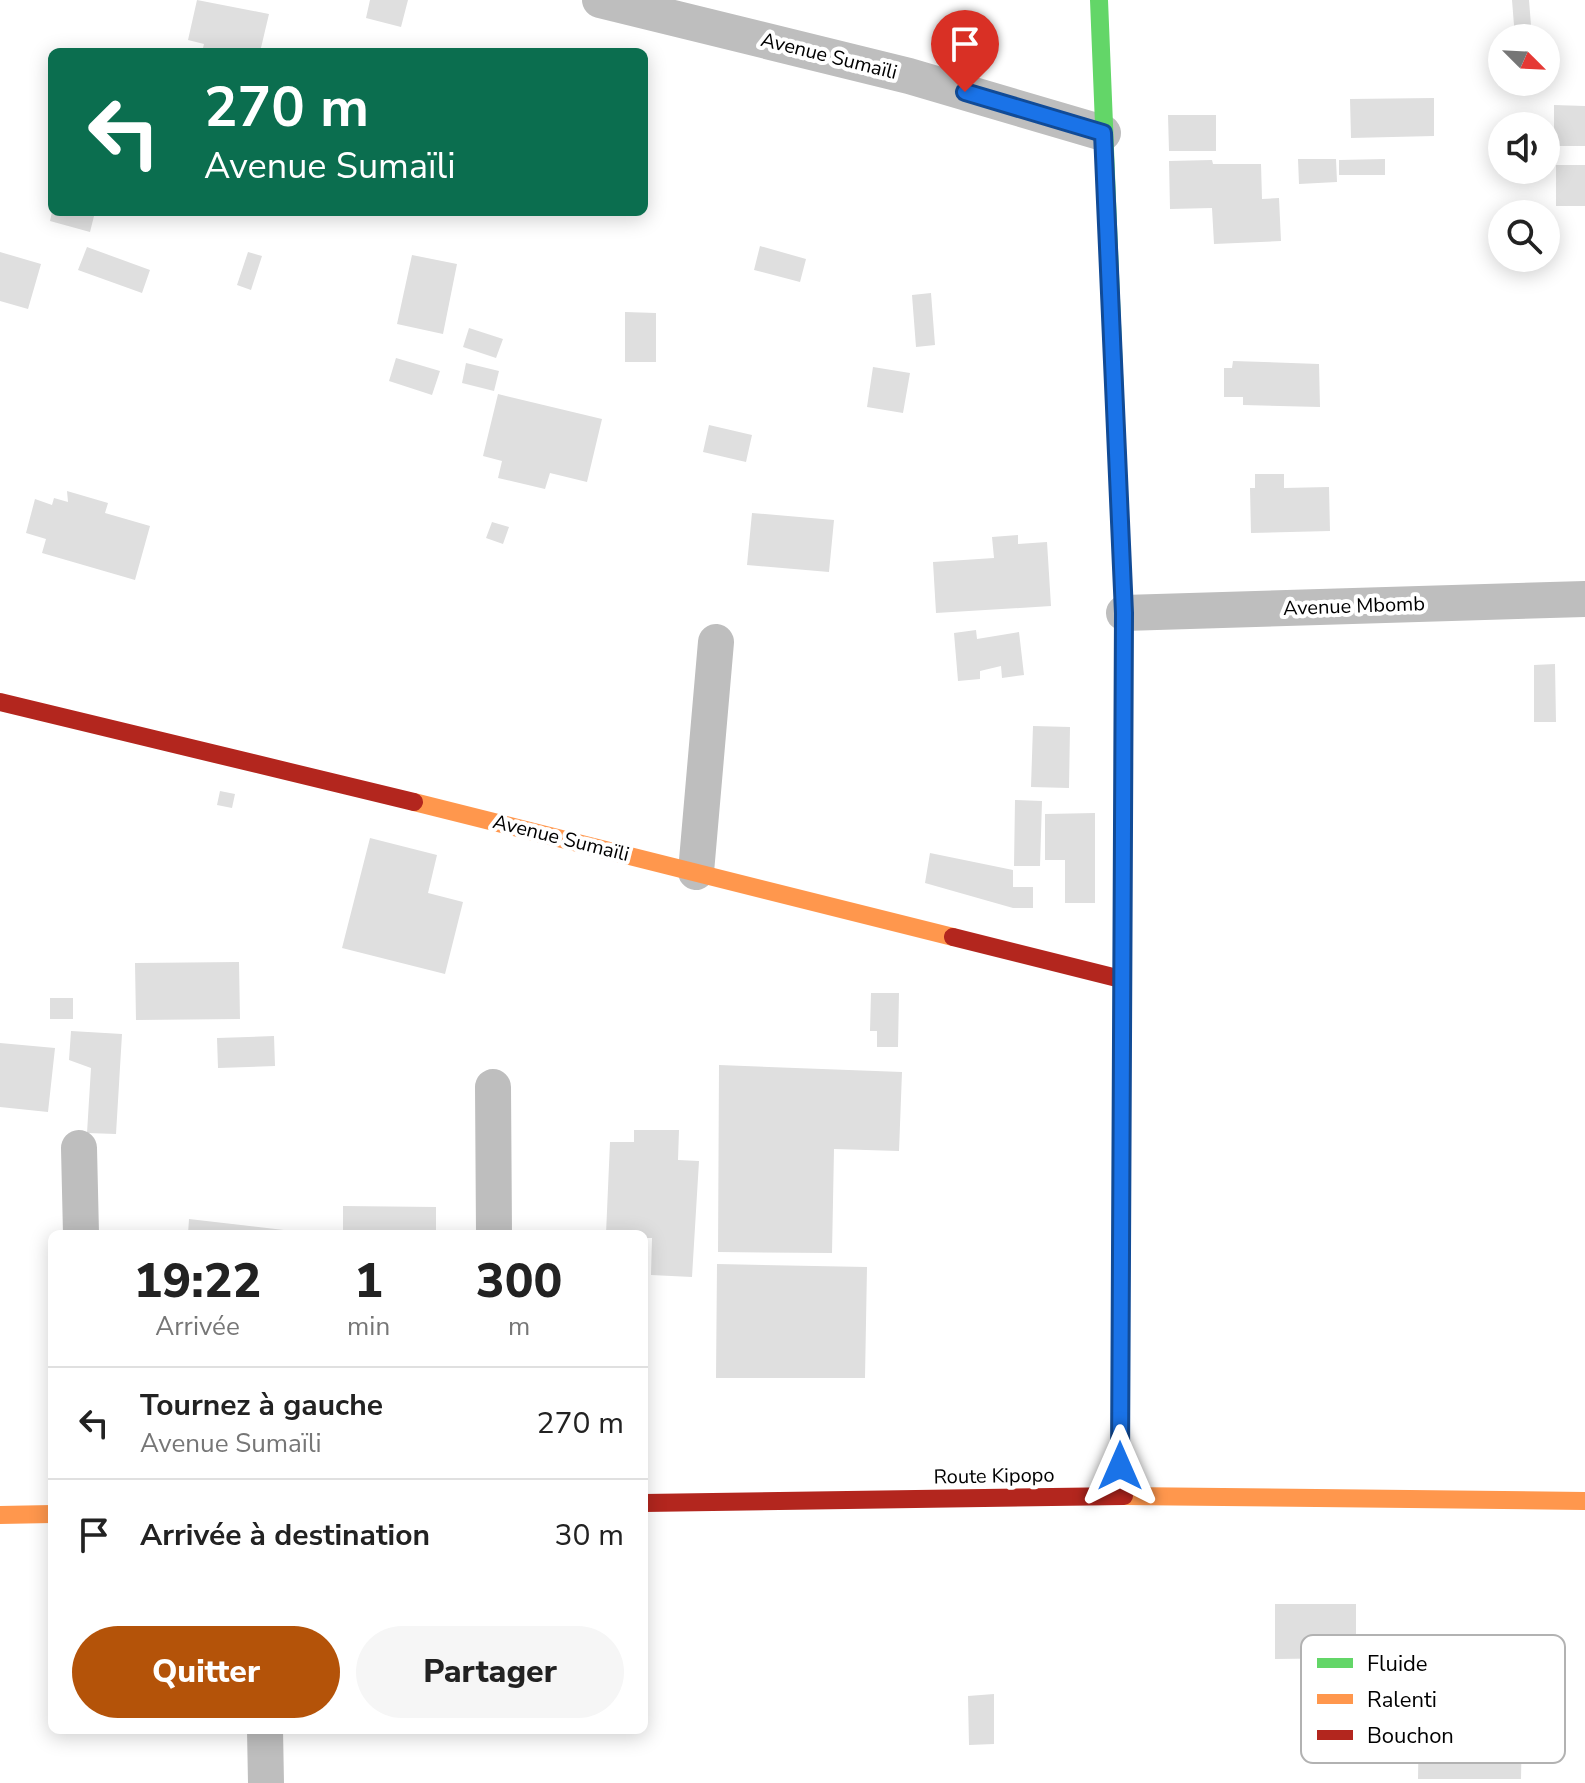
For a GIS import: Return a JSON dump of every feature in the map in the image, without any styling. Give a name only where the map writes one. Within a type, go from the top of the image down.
[{"type":"street","name":"Avenue Sumaïli","points":[[600,0],[909,76],[1103,133]]},
{"type":"street","points":[[1099,0],[1124,613],[1120,1496]]},
{"type":"street","name":"Avenue Mbomb","points":[[1124,613],[1585,599]]},
{"type":"street","points":[[696,872],[716,642]]},
{"type":"street","name":"Avenue Sumaïli","points":[[0,702],[1121,979]]},
{"type":"street","points":[[493,1087],[494,1230]]},
{"type":"street","points":[[79,1148],[81,1230]]},
{"type":"street","name":"Route Kipopo","points":[[648,1503],[1120,1496],[1585,1501]]},
{"type":"street","points":[[0,1515],[48,1514]]},
{"type":"street","points":[[265,1734],[266,1783]]},
{"type":"building","points":[[197,0],[269,14],[261,48],[203,48],[204,44],[188,40]]},
{"type":"building","points":[[370,0],[408,0],[401,27],[366,18]]},
{"type":"building","points":[[1512,0],[1529,0],[1531,24],[1514,24]]},
{"type":"building","points":[[1434,98],[1434,136],[1351,138],[1350,99]]},
{"type":"building","points":[[1554,105],[1585,106],[1585,146],[1560,146],[1560,112],[1554,112]]},
{"type":"building","points":[[1168,115],[1216,115],[1216,151],[1169,151]]},
{"type":"building","points":[[1298,159],[1336,159],[1337,182],[1299,184]]},
{"type":"building","points":[[1385,159],[1385,175],[1339,175],[1339,160]]},
{"type":"building","points":[[1212,160],[1213,164],[1261,164],[1262,199],[1279,198],[1281,241],[1214,244],[1212,208],[1170,209],[1169,161]]},
{"type":"building","points":[[1560,165],[1585,165],[1585,206],[1560,206],[1560,200],[1556,200]]},
{"type":"building","points":[[51,216],[94,216],[90,232],[50,221]]},
{"type":"building","points":[[760,246],[806,259],[800,282],[754,270]]},
{"type":"building","points":[[87,247],[150,270],[142,293],[78,270]]},
{"type":"building","points":[[0,252],[41,264],[28,309],[0,301]]},
{"type":"building","points":[[248,252],[262,256],[251,290],[237,285]]},
{"type":"building","points":[[412,255],[457,264],[443,334],[397,324]]},
{"type":"building","points":[[931,293],[935,345],[916,347],[912,295]]},
{"type":"building","points":[[625,312],[656,313],[656,362],[625,362]]},
{"type":"building","points":[[469,328],[503,339],[496,358],[463,347]]},
{"type":"building","points":[[396,358],[440,371],[432,395],[389,381]]},
{"type":"building","points":[[1233,361],[1319,364],[1320,407],[1243,405],[1243,397],[1224,397],[1224,368],[1232,368]]},
{"type":"building","points":[[466,363],[499,371],[494,391],[462,383]]},
{"type":"building","points":[[873,367],[910,373],[903,413],[867,407]]},
{"type":"building","points":[[498,394],[602,419],[587,482],[550,473],[545,489],[498,478],[502,461],[483,456]]},
{"type":"building","points":[[709,425],[752,435],[746,462],[703,452]]},
{"type":"building","points":[[1255,474],[1284,474],[1284,488],[1329,487],[1330,531],[1251,533],[1250,488],[1255,488]]},
{"type":"building","points":[[67,491],[108,503],[105,513],[150,526],[135,580],[42,553],[46,539],[26,533],[35,499],[52,505],[54,498],[68,502]]},
{"type":"building","points":[[752,513],[834,520],[829,572],[747,565]]},
{"type":"building","points":[[492,522],[509,527],[503,544],[486,538]]},
{"type":"building","points":[[1018,535],[1018,544],[1047,542],[1051,606],[936,613],[933,562],[994,558],[992,537]]},
{"type":"building","points":[[976,630],[977,639],[1019,632],[1024,675],[1002,678],[1001,666],[980,671],[980,679],[958,681],[954,633]]},
{"type":"building","points":[[1555,664],[1556,722],[1534,722],[1534,665]]},
{"type":"building","points":[[1033,726],[1070,727],[1069,788],[1031,787]]},
{"type":"building","points":[[220,791],[235,794],[232,808],[217,805]]},
{"type":"building","points":[[1015,800],[1042,801],[1040,866],[1014,866]]},
{"type":"building","points":[[1095,813],[1095,903],[1065,903],[1065,860],[1045,860],[1045,814]]},
{"type":"building","points":[[370,838],[437,855],[428,893],[463,902],[445,974],[342,948]]},
{"type":"building","points":[[930,853],[1013,870],[1013,887],[1033,887],[1033,908],[1013,908],[925,883]]},
{"type":"building","points":[[239,962],[240,1019],[136,1020],[135,963]]},
{"type":"building","points":[[871,993],[899,993],[898,1047],[877,1047],[877,1031],[870,1031]]},
{"type":"building","points":[[50,998],[73,998],[73,1019],[50,1019]]},
{"type":"building","points":[[71,1031],[122,1034],[116,1134],[87,1133],[91,1068],[69,1060]]},
{"type":"building","points":[[274,1036],[275,1066],[218,1068],[217,1038]]},
{"type":"building","points":[[0,1043],[55,1048],[48,1112],[0,1107]]},
{"type":"building","points":[[719,1065],[902,1072],[899,1151],[834,1149],[832,1253],[718,1252]]},
{"type":"building","points":[[634,1130],[679,1130],[678,1160],[699,1161],[692,1277],[651,1275],[652,1238],[648,1238],[648,1230],[606,1230],[610,1142],[634,1142]]},
{"type":"building","points":[[343,1206],[436,1207],[436,1230],[343,1230]]},
{"type":"building","points":[[189,1219],[284,1230],[188,1230]]},
{"type":"building","points":[[717,1264],[867,1267],[865,1378],[716,1378]]},
{"type":"building","points":[[1275,1604],[1356,1604],[1356,1635],[1301,1635],[1301,1659],[1275,1659]]},
{"type":"building","points":[[994,1694],[994,1744],[969,1745],[968,1696]]},
{"type":"building","points":[[1418,1763],[1521,1763],[1521,1779],[1418,1779]]},
{"type":"traffic: fast","points":[[1099,0],[1117,448]]},
{"type":"traffic: slow","points":[[1117,448],[1124,613],[1122,1087]]},
{"type":"traffic: slow","points":[[414,802],[953,937]]},
{"type":"traffic: slow","points":[[1124,1496],[1585,1501]]},
{"type":"traffic: slow","points":[[0,1515],[48,1514]]},
{"type":"traffic: jam","points":[[0,702],[414,802]]},
{"type":"traffic: jam","points":[[953,937],[1121,979]]},
{"type":"traffic: jam","points":[[1120,1496],[1122,1087]]},
{"type":"traffic: jam","points":[[648,1503],[1124,1496]]},
{"type":"route","points":[[965,92],[1103,133],[1124,613],[1120,1466]]}]
